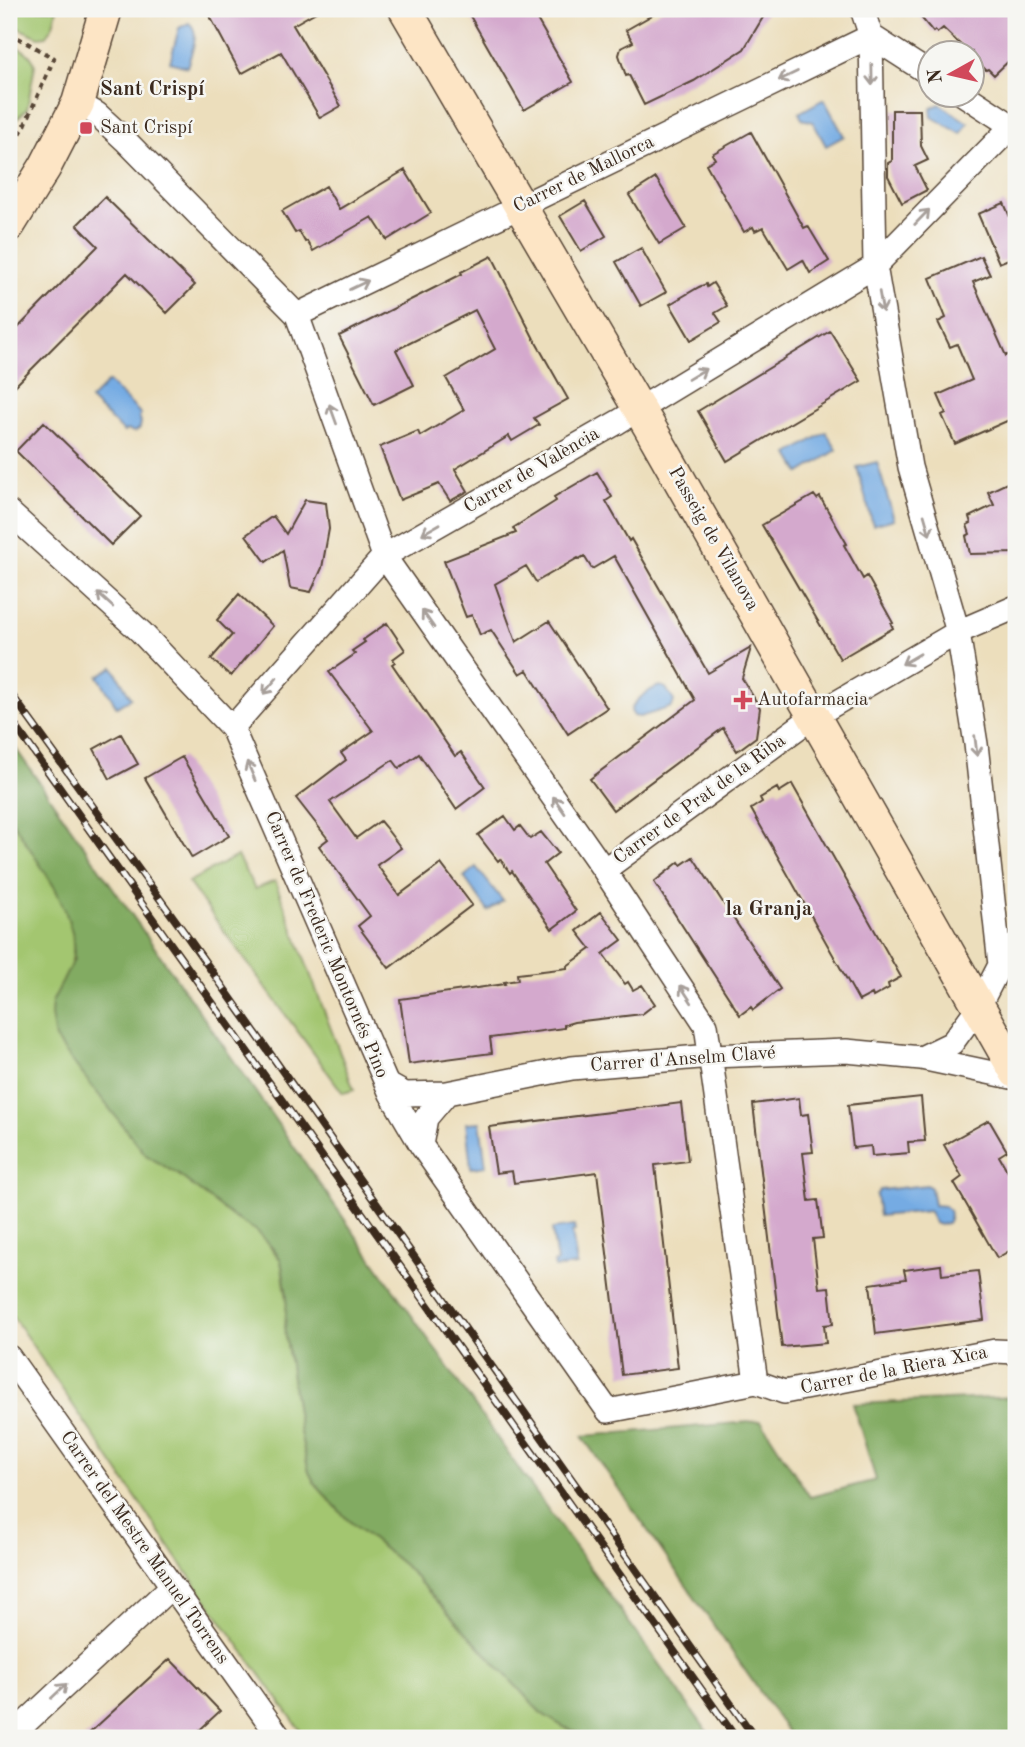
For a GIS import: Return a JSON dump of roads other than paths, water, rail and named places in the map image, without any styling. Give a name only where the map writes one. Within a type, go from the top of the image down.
[{"type":"street","points":[[9,225],[30,195],[78,103],[106,9]]},
{"type":"street","name":"Passeig de Vilanova","points":[[405,9],[639,409],[1016,1072]]},
{"type":"street","points":[[862,9],[872,36],[875,266],[910,467],[958,632],[976,744],[1000,965]]},
{"type":"street","points":[[872,36],[916,65]]},
{"type":"street","name":"Carrer de Mallorca","points":[[297,315],[872,36]]},
{"type":"street","points":[[78,103],[97,114],[125,140],[297,315],[384,556],[604,870],[706,1026],[756,1382]]},
{"type":"street","points":[[984,108],[1015,128]]},
{"type":"street","name":"Carrer de València","points":[[232,728],[384,556],[639,409],[875,266],[1015,128]]},
{"type":"street","name":"Carrer de Frederic Montornés Pino","points":[[9,512],[141,632],[232,728],[387,1084],[421,1145],[608,1411]]},
{"type":"street","name":"Carrer de Prat de la Riba","points":[[604,870],[814,716],[958,632],[1016,607]]},
{"type":"street","points":[[921,1058],[952,1043],[979,1006],[1000,965],[1016,945]]},
{"type":"street","name":"Carrer d'Anselm Clavé","points":[[387,1084],[405,1094],[447,1093],[572,1068],[711,1056],[846,1051],[921,1058],[1016,1078]]},
{"type":"street","points":[[421,1145],[426,1118],[447,1093]]},
{"type":"street","name":"Carrer de la Riera Xica","points":[[608,1411],[756,1382],[784,1392],[1006,1352]]},
{"type":"street","name":"Carrer del Mestre Manuel Torrens","points":[[9,1357],[280,1738]]},
{"type":"street","points":[[9,1738],[171,1587]]},
{"type":"water","points":[[189,23],[193,27],[195,37],[187,67],[170,62],[179,28]]},
{"type":"water","points":[[824,99],[844,136],[826,146],[813,122],[802,119],[799,113]]},
{"type":"water","points":[[931,108],[946,108],[968,123],[961,134],[932,117]]},
{"type":"water","points":[[108,382],[141,414],[140,428],[135,432],[124,432],[90,400]]},
{"type":"water","points":[[826,432],[837,450],[800,473],[789,454]]},
{"type":"water","points":[[877,462],[894,519],[873,525],[857,467]]},
{"type":"water","points":[[113,667],[131,698],[117,707],[98,676]]},
{"type":"water","points":[[660,686],[666,688],[674,701],[672,707],[640,717],[634,716],[631,711],[638,699]]},
{"type":"water","points":[[476,867],[503,901],[488,911],[464,877]]},
{"type":"water","points":[[480,1122],[486,1166],[471,1168],[466,1123]]},
{"type":"water","points":[[927,1185],[931,1188],[934,1205],[945,1206],[948,1210],[950,1216],[947,1223],[934,1223],[929,1211],[879,1216],[876,1195],[880,1190]]},
{"type":"water","points":[[574,1226],[575,1231],[572,1232],[577,1265],[555,1268],[554,1263],[557,1262],[552,1229]]},
{"type":"railway","points":[[9,691],[184,932],[755,1738]]},
{"type":"railway","points":[[9,717],[736,1738]]},
{"type":"place","name":"Sant Crispí","points":[[86,128]]},
{"type":"place","name":"Autofarmacia","points":[[743,700]]},
{"type":"district","name":"Sant Crispí","points":[[152,89]]},
{"type":"district","name":"la Granja","points":[[769,909]]}]
